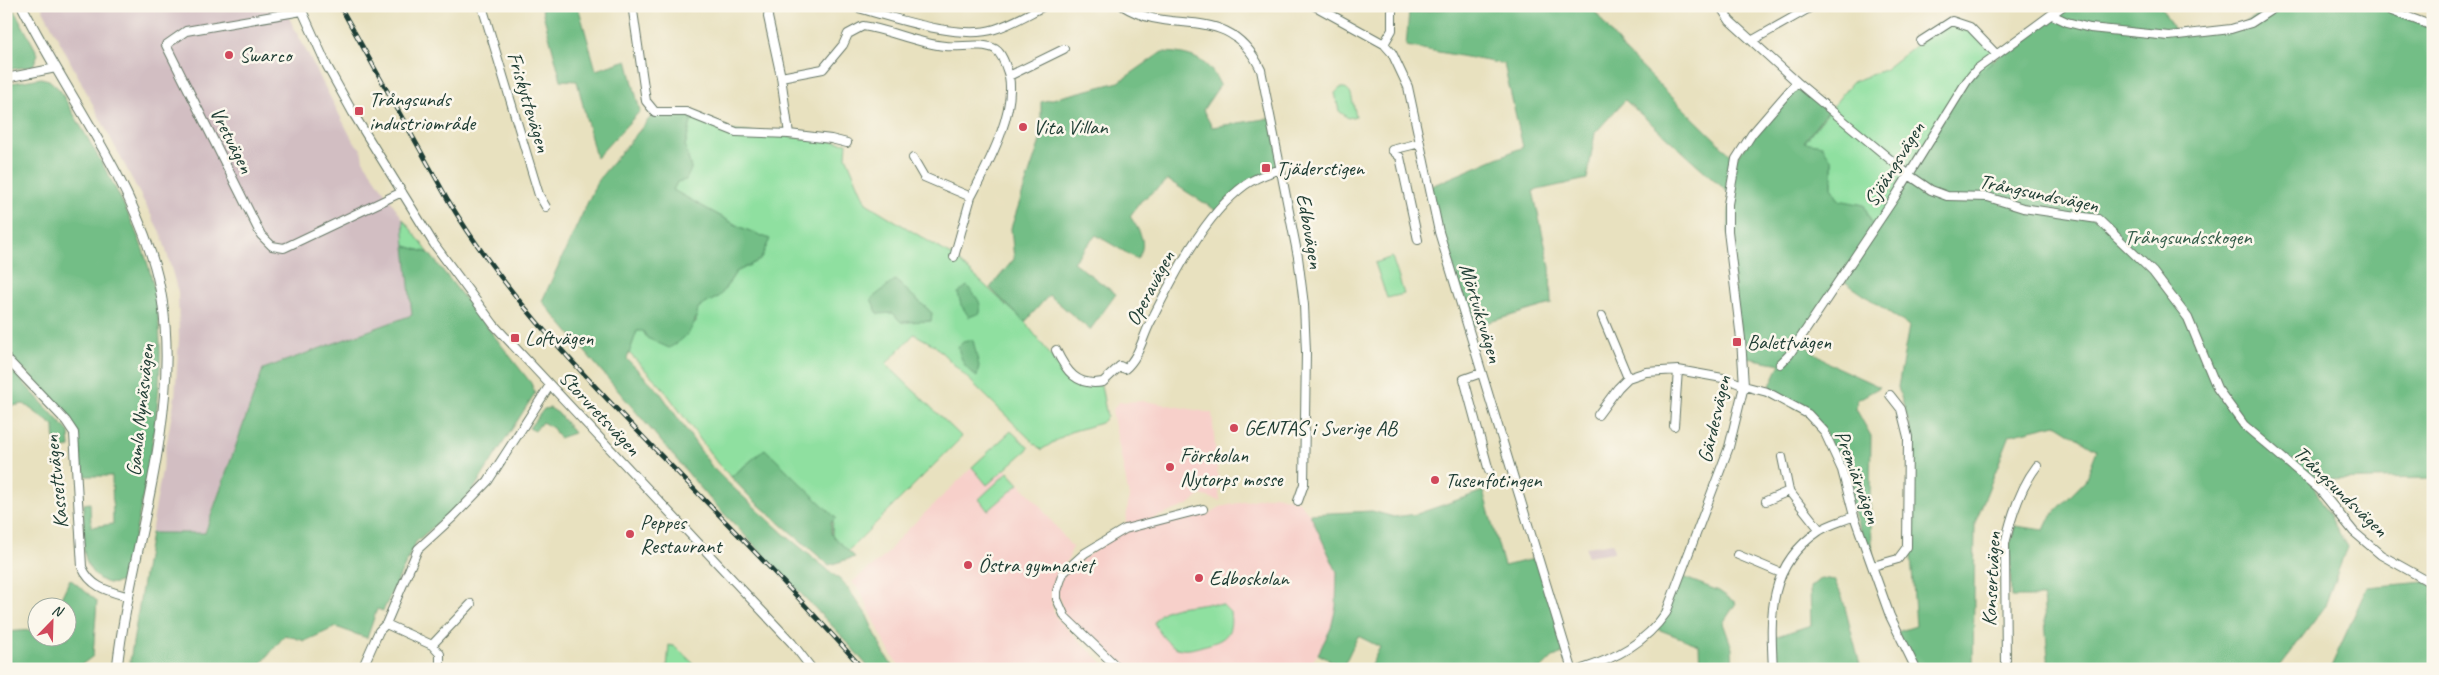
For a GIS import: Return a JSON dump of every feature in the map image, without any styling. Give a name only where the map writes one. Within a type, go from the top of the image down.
[{"type":"street","name":"Gamla Nynäsvägen","points":[[22,6],[123,185],[152,255],[164,308],[166,356],[160,429],[117,669]]},
{"type":"street","name":"Friskyttevägen","points":[[482,6],[539,195],[546,207]]},
{"type":"street","points":[[768,6],[768,17],[781,77],[789,134]]},
{"type":"street","points":[[851,6],[934,28],[967,33],[994,30],[1044,6]]},
{"type":"street","name":"Edbovägen","points":[[1123,6],[1153,19],[1187,20],[1215,26],[1231,34],[1248,48],[1262,70],[1298,257],[1304,305],[1306,352],[1304,484],[1298,501]]},
{"type":"street","name":"Mörtviksvägen","points":[[1315,6],[1384,44],[1392,53],[1408,87],[1439,232],[1572,669]]},
{"type":"street","points":[[1384,44],[1392,30],[1392,6]]},
{"type":"street","name":"Trångsundsvägen","points":[[1720,6],[1730,21],[1797,82],[1909,175],[1931,190],[1947,196],[1988,197],[2023,208],[2098,220],[2153,272],[2188,318],[2218,388],[2244,426],[2320,490],[2354,532],[2381,554],[2433,584]]},
{"type":"street","points":[[1753,40],[1813,6]]},
{"type":"street","name":"Sjöängsvägen","points":[[1780,364],[1789,355],[1909,175],[1966,81],[1977,69],[1996,54],[2063,6]]},
{"type":"street","points":[[2052,15],[2067,22],[2090,28],[2169,36],[2231,29],[2251,24],[2277,6]]},
{"type":"street","points":[[2378,6],[2433,26]]},
{"type":"street","name":"Storvretsvägen","points":[[301,8],[327,66],[402,192],[434,244],[494,325],[792,643],[812,669]]},
{"type":"street","name":"Vretvägen","points":[[301,8],[186,31],[166,46],[261,235],[272,246],[284,248],[402,192]]},
{"type":"street","points":[[633,11],[646,100],[655,112],[686,112],[736,132],[789,134],[831,139],[847,144]]},
{"type":"street","points":[[1921,41],[1952,21],[1970,27],[1996,54]]},
{"type":"street","points":[[781,77],[824,68],[843,45],[848,34],[862,26],[917,42],[947,46],[987,47],[996,50],[1004,62],[1010,83],[1005,119],[994,154],[971,197],[954,257]]},
{"type":"street","points":[[1009,76],[1064,49]]},
{"type":"street","points":[[6,78],[56,68]]},
{"type":"street","name":"Gärdesvägen","points":[[1582,669],[1627,650],[1642,640],[1655,628],[1666,613],[1729,447],[1744,386],[1741,338],[1728,231],[1728,204],[1736,159],[1752,134],[1797,82]]},
{"type":"street","points":[[1418,240],[1400,157],[1392,150],[1420,143]]},
{"type":"street","points":[[913,158],[924,178],[971,197]]},
{"type":"street","name":"Operavägen","points":[[1056,350],[1073,378],[1085,382],[1103,382],[1120,366],[1125,369],[1134,362],[1149,324],[1189,252],[1218,211],[1246,184],[1260,176],[1281,170]]},
{"type":"street","points":[[1602,316],[1628,378]]},
{"type":"street","name":"Kassettvägen","points":[[6,358],[66,421],[74,433],[82,567],[86,578],[102,589],[129,597]]},
{"type":"street","points":[[1674,426],[1678,370]]},
{"type":"street","points":[[1598,415],[1628,378],[1646,372],[1678,370],[1728,379],[1744,386]]},
{"type":"street","points":[[1481,373],[1464,379],[1489,471]]},
{"type":"street","points":[[362,669],[379,631],[386,624],[418,549],[453,518],[488,481],[550,385]]},
{"type":"street","name":"Premiärvägen","points":[[1744,386],[1767,392],[1790,403],[1808,414],[1824,431],[1842,470],[1854,516],[1894,624],[1916,669]]},
{"type":"street","name":"Premiärvägen","points":[[1873,566],[1898,559],[1907,547],[1908,437],[1901,410],[1890,394]]},
{"type":"street","points":[[1782,457],[1788,491],[1820,530]]},
{"type":"street","name":"Konsertvägen","points":[[2006,669],[2005,544],[2009,527],[2028,478],[2036,466]]},
{"type":"street","points":[[1766,501],[1788,491]]},
{"type":"street","points":[[1118,669],[1065,618],[1057,599],[1057,591],[1063,573],[1085,552],[1125,529],[1203,509]]},
{"type":"street","points":[[1773,669],[1770,629],[1772,604],[1781,573],[1797,549],[1820,530],[1854,516]]},
{"type":"street","points":[[1738,555],[1781,573]]},
{"type":"street","points":[[432,645],[471,604]]},
{"type":"street","points":[[386,624],[432,645],[440,654],[440,669]]},
{"type":"shaded area","points":[[41,6],[283,6],[353,141],[361,149],[363,160],[403,219],[412,315],[263,369],[204,534],[151,533],[175,396],[179,338],[178,292],[162,236]]},
{"type":"shaded area","name":"Edboskolan","points":[[1145,401],[1212,413],[1220,501],[1201,495],[1188,505],[1128,528],[1209,514],[1220,507],[1275,495],[1298,501],[1310,514],[1337,572],[1336,606],[1331,628],[1318,654],[1306,669],[1119,669],[1065,617],[1057,591],[1063,573],[1125,529],[1129,496],[1112,411],[1119,402]]},
{"type":"shaded area","name":"Östra gymnasiet","points":[[983,457],[986,457],[1008,472],[1035,500],[1072,547],[1069,558],[1057,573],[1051,592],[1052,606],[1057,619],[1109,669],[901,669],[889,651],[860,591],[852,582],[885,556],[901,536]]},
{"type":"shaded area","points":[[1613,543],[1614,552],[1587,556],[1586,547]]},
{"type":"green space","points":[[6,6],[12,6],[38,54],[33,66],[6,70]]},
{"type":"green space","points":[[541,6],[578,6],[596,70],[627,60],[640,111],[596,158],[577,81],[561,80]]},
{"type":"green space","points":[[1467,6],[1591,6],[1624,50],[1735,159],[1797,82],[1829,109],[1804,142],[1822,145],[1832,161],[1832,187],[1839,200],[1864,205],[1874,228],[1799,341],[1832,365],[1880,387],[1857,400],[1856,409],[1871,436],[1870,497],[1873,566],[1825,431],[1808,414],[1767,392],[1780,364],[1743,357],[1728,231],[1730,194],[1625,100],[1595,133],[1587,179],[1533,191],[1550,267],[1551,304],[1468,328],[1429,187],[1523,147],[1504,64],[1406,46],[1409,13]]},
{"type":"green space","name":"Trångsundsskogen","points":[[2063,6],[2161,6],[2176,34],[2231,29],[2277,6],[2378,6],[2433,26],[2433,478],[2310,480],[2347,547],[2324,608],[2278,669],[2049,669],[2043,597],[2011,597],[2010,544],[2015,526],[2044,530],[2050,517],[2085,481],[2097,450],[2056,424],[2010,435],[1975,523],[1973,669],[1916,669],[1897,632],[1916,626],[1910,542],[1910,427],[1898,387],[1909,326],[1845,282],[1967,81]]},
{"type":"green space","points":[[1952,21],[1970,27],[1996,54],[1874,228],[1864,205],[1839,201],[1832,187],[1832,161],[1804,143],[1852,82],[1884,70],[1921,41]]},
{"type":"green space","points":[[1162,52],[1181,54],[1197,59],[1204,63],[1215,76],[1220,85],[1203,110],[1212,127],[1271,118],[1281,169],[1260,176],[1217,211],[1168,180],[1141,201],[1130,216],[1142,242],[1141,253],[1137,259],[1096,235],[1073,262],[1116,294],[1090,330],[1049,295],[1025,322],[990,288],[1014,259],[1011,228],[1041,138],[1041,102],[1119,82]]},
{"type":"green space","points":[[41,78],[49,80],[60,90],[120,197],[131,219],[148,265],[156,302],[160,341],[155,422],[142,503],[126,579],[116,583],[105,582],[89,568],[83,537],[84,504],[90,503],[91,527],[113,524],[112,476],[82,476],[78,432],[29,374],[6,355],[6,84]]},
{"type":"green space","points":[[1340,88],[1345,88],[1351,94],[1356,116],[1348,118],[1339,111],[1335,93]]},
{"type":"green space","points":[[655,112],[693,114],[685,146],[691,169],[686,180],[677,182],[673,190],[740,227],[770,239],[760,260],[736,272],[720,296],[698,308],[692,327],[681,340],[669,348],[647,338],[643,331],[637,331],[627,359],[659,391],[712,467],[784,534],[844,583],[866,614],[884,653],[894,669],[870,669],[838,632],[710,499],[542,301],[598,180]]},
{"type":"green space","points":[[693,114],[727,130],[847,143],[846,156],[866,203],[954,257],[1025,322],[1069,379],[1084,384],[1101,385],[1107,417],[1101,423],[1070,432],[1041,450],[934,345],[914,334],[886,364],[962,437],[848,551],[832,535],[833,517],[765,449],[731,477],[718,464],[663,388],[629,353],[637,331],[696,322],[697,308],[720,296],[736,272],[760,260],[769,239],[740,227],[673,190],[677,182],[691,169],[685,146]],"holes":[[[895,280],[932,313],[930,321],[901,322],[893,313]]]},
{"type":"green space","points":[[403,219],[429,253],[405,246]]},
{"type":"green space","points":[[405,246],[429,253],[531,383],[535,393],[475,487],[467,497],[416,542],[383,611],[377,609],[367,638],[336,627],[305,641],[285,635],[257,669],[130,669],[151,533],[205,533],[263,369],[412,315]]},
{"type":"green space","points":[[1392,257],[1404,294],[1387,298],[1375,263]]},
{"type":"green space","points":[[895,280],[932,313],[931,321],[901,322],[893,313],[878,314],[871,299]]},
{"type":"green space","points":[[967,286],[980,305],[980,313],[969,317],[961,305],[958,293]]},
{"type":"green space","points":[[973,340],[979,366],[977,377],[964,364],[958,347],[963,342]]},
{"type":"green space","points":[[6,364],[69,432],[70,447],[55,449],[54,426],[24,404],[6,407]]},
{"type":"green space","points":[[550,408],[558,413],[574,433],[559,438],[553,428],[542,422],[535,431],[529,428],[544,409]]},
{"type":"green space","points":[[1011,431],[1029,448],[987,485],[972,467]]},
{"type":"green space","points":[[765,449],[836,518],[831,522],[831,534],[855,557],[829,565],[752,499],[731,477]]},
{"type":"green space","points":[[1008,472],[1019,484],[988,511],[979,499]]},
{"type":"green space","points":[[1483,491],[1504,566],[1538,558],[1566,652],[1553,657],[1541,669],[1369,669],[1380,647],[1358,636],[1343,667],[1318,654],[1331,628],[1336,606],[1337,572],[1310,514],[1372,511],[1394,517],[1417,514]]},
{"type":"green space","points":[[1680,576],[1719,591],[1736,603],[1723,623],[1732,648],[1733,669],[1700,669],[1699,645],[1655,628]]},
{"type":"green space","points":[[1821,578],[1834,580],[1842,596],[1861,669],[1773,668],[1771,638],[1811,625],[1810,587]]},
{"type":"green space","points":[[70,579],[97,601],[93,656],[76,669],[6,669],[6,632],[28,630],[28,648],[78,648],[78,598],[61,598]]},
{"type":"green space","points":[[2425,582],[2433,586],[2433,669],[2330,669],[2367,587]]},
{"type":"green space","points":[[1206,603],[1223,605],[1230,612],[1231,620],[1228,632],[1216,642],[1192,649],[1178,648],[1166,640],[1154,623],[1163,612],[1169,609]]},
{"type":"green space","points":[[669,645],[676,647],[699,669],[667,669]]},
{"type":"railway","points":[[340,6],[448,200],[492,266],[568,357],[785,583],[863,669]]},
{"type":"place","name":"Swarco","points":[[229,55]]},
{"type":"place","name":"Trångsunds industriområde","points":[[359,111]]},
{"type":"place","name":"Vita Villan","points":[[1023,127]]},
{"type":"place","name":"Tjäderstigen","points":[[1266,168]]},
{"type":"place","name":"Loftvägen","points":[[515,338]]},
{"type":"place","name":"Balettvägen","points":[[1737,342]]},
{"type":"place","name":"GENTAS i Sverige AB","points":[[1234,428]]},
{"type":"place","name":"Förskolan Nytorps mosse","points":[[1170,467]]},
{"type":"place","name":"Tusenfotingen","points":[[1435,480]]},
{"type":"place","name":"Peppes Restaurant","points":[[630,534]]},
{"type":"place","name":"Östra gymnasiet","points":[[968,565]]},
{"type":"place","name":"Edboskolan","points":[[1199,578]]}]
